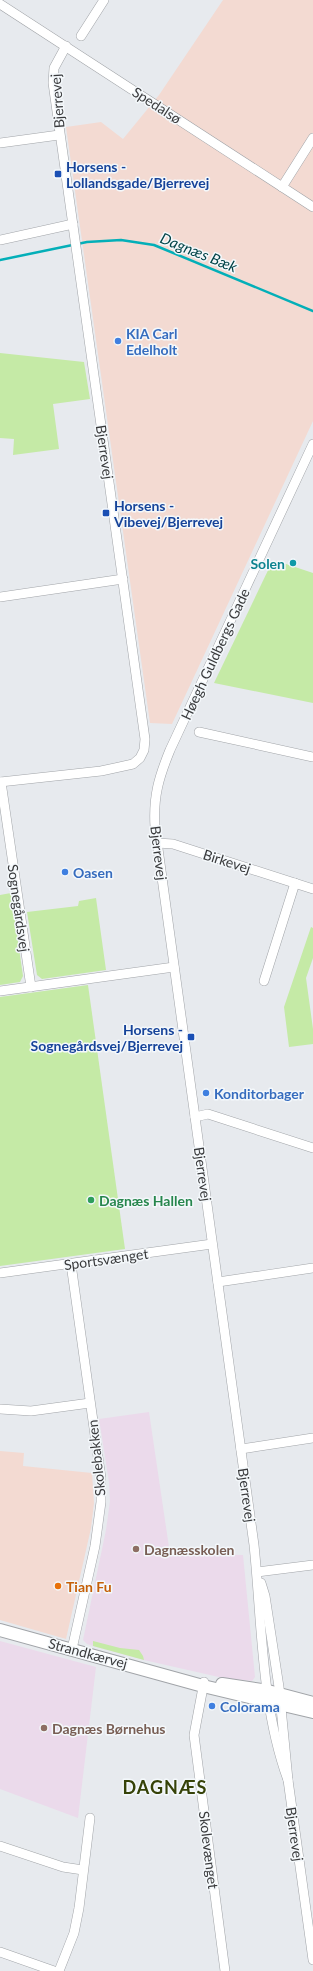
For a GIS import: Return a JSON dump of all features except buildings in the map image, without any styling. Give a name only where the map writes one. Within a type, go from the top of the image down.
[{"type":"main road","name":"Strandkærvej","points":[[0,1630],[203,1684],[275,1698]]},
{"type":"main road","points":[[275,1698],[313,1703]]},
{"type":"main road","points":[[275,1698],[313,1712]]},
{"type":"street","points":[[81,36],[104,0]]},
{"type":"street","name":"Spedalsø","points":[[0,4],[313,207]]},
{"type":"street","name":"Bjerrevej","points":[[0,782],[101,771],[133,764],[140,758],[144,750],[145,739],[59,135],[52,75],[57,60],[66,46]]},
{"type":"street","name":"Bjerrevej","points":[[0,143],[59,135]]},
{"type":"street","points":[[282,187],[313,138]]},
{"type":"street","points":[[0,240],[73,227]]},
{"type":"street","name":"Høegh Guldbergs Gade","points":[[159,776],[313,444]]},
{"type":"street","points":[[0,597],[123,579]]},
{"type":"street","points":[[199,732],[313,757]]},
{"type":"street","name":"Bjerrevej","points":[[159,776],[154,807],[157,843],[241,1449],[257,1572],[258,1597],[288,1780],[313,1960]]},
{"type":"street","name":"Sognegårdsvej","points":[[0,782],[31,987]]},
{"type":"street","name":"Birkevej","points":[[157,843],[173,844],[313,889]]},
{"type":"street","points":[[264,981],[295,883]]},
{"type":"street","points":[[0,991],[174,967]]},
{"type":"street","points":[[195,1117],[208,1114],[313,1148]]},
{"type":"street","name":"Sportsvænget","points":[[0,1273],[212,1244]]},
{"type":"street","name":"Skolebakken","points":[[71,1264],[100,1478],[101,1502],[95,1546],[72,1649]]},
{"type":"street","points":[[218,1282],[313,1268]]},
{"type":"street","points":[[0,1409],[31,1411],[90,1403]]},
{"type":"street","points":[[241,1449],[313,1438]]},
{"type":"street","points":[[257,1572],[313,1565]]},
{"type":"street","name":"Skolevænget","points":[[203,1684],[194,1735],[225,1971]]},
{"type":"street","points":[[59,1971],[74,1933],[79,1908],[90,1818]]},
{"type":"street","points":[[0,1846],[63,1867],[83,1870]]},
{"type":"street","points":[[0,1952],[54,1971]]},
{"type":"shaded area","points":[[223,0],[313,0],[313,421],[172,724],[150,723],[66,127],[101,122],[123,139],[159,95]]},
{"type":"shaded area","name":"Dagnæsskolen","points":[[149,1412],[170,1554],[243,1555],[255,1677],[252,1681],[223,1678],[144,1660],[93,1646],[87,1644],[83,1640],[106,1530],[110,1501],[109,1482],[99,1419]]},
{"type":"shaded area","points":[[0,1451],[24,1453],[23,1466],[92,1473],[94,1503],[91,1528],[66,1639],[0,1620]]},
{"type":"shaded area","name":"Dagnæs Børnehus","points":[[0,1641],[96,1667],[78,1818],[0,1789]]},
{"type":"green space","points":[[0,353],[84,362],[90,399],[53,404],[59,449],[13,455],[14,439],[0,438]]},
{"type":"green space","points":[[277,561],[313,573],[313,703],[214,683],[272,562]]},
{"type":"green space","points":[[11,893],[23,976],[20,982],[0,985],[0,895]]},
{"type":"green space","points":[[96,898],[106,970],[42,979],[37,975],[27,912],[78,906],[79,901]]},
{"type":"green space","points":[[311,927],[313,928],[313,958],[306,978],[313,1029],[313,1044],[289,1047],[284,1007]]},
{"type":"green space","points":[[88,985],[125,1249],[0,1266],[0,997]]},
{"type":"green space","points":[[93,1641],[120,1648],[139,1650],[144,1660],[93,1646]]},
{"type":"waterway","name":"Dagnæs Bæk","points":[[0,260],[87,242],[121,240],[154,245],[313,311]]},
{"type":"place","name":"Horsens - Lollandsgade/Bjerrevej","points":[[58,174]]},
{"type":"place","name":"KIA Carl Edelholt","points":[[118,341]]},
{"type":"place","name":"Horsens - Vibevej/Bjerrevej","points":[[106,513]]},
{"type":"place","name":"Solen","points":[[293,563]]},
{"type":"place","name":"Oasen","points":[[65,872]]},
{"type":"place","name":"Horsens - Sognegårdsvej/Bjerrevej","points":[[191,1037]]},
{"type":"place","name":"Konditorbager","points":[[206,1093]]},
{"type":"place","name":"Dagnæs Hallen","points":[[91,1200]]},
{"type":"place","name":"Dagnæsskolen","points":[[136,1549]]},
{"type":"place","name":"Tian Fu","points":[[58,1586]]},
{"type":"place","name":"Colorama","points":[[212,1706]]},
{"type":"place","name":"Dagnæs Børnehus","points":[[44,1728]]},
{"type":"district","name":"DAGNÆS","points":[[165,1787]]}]
